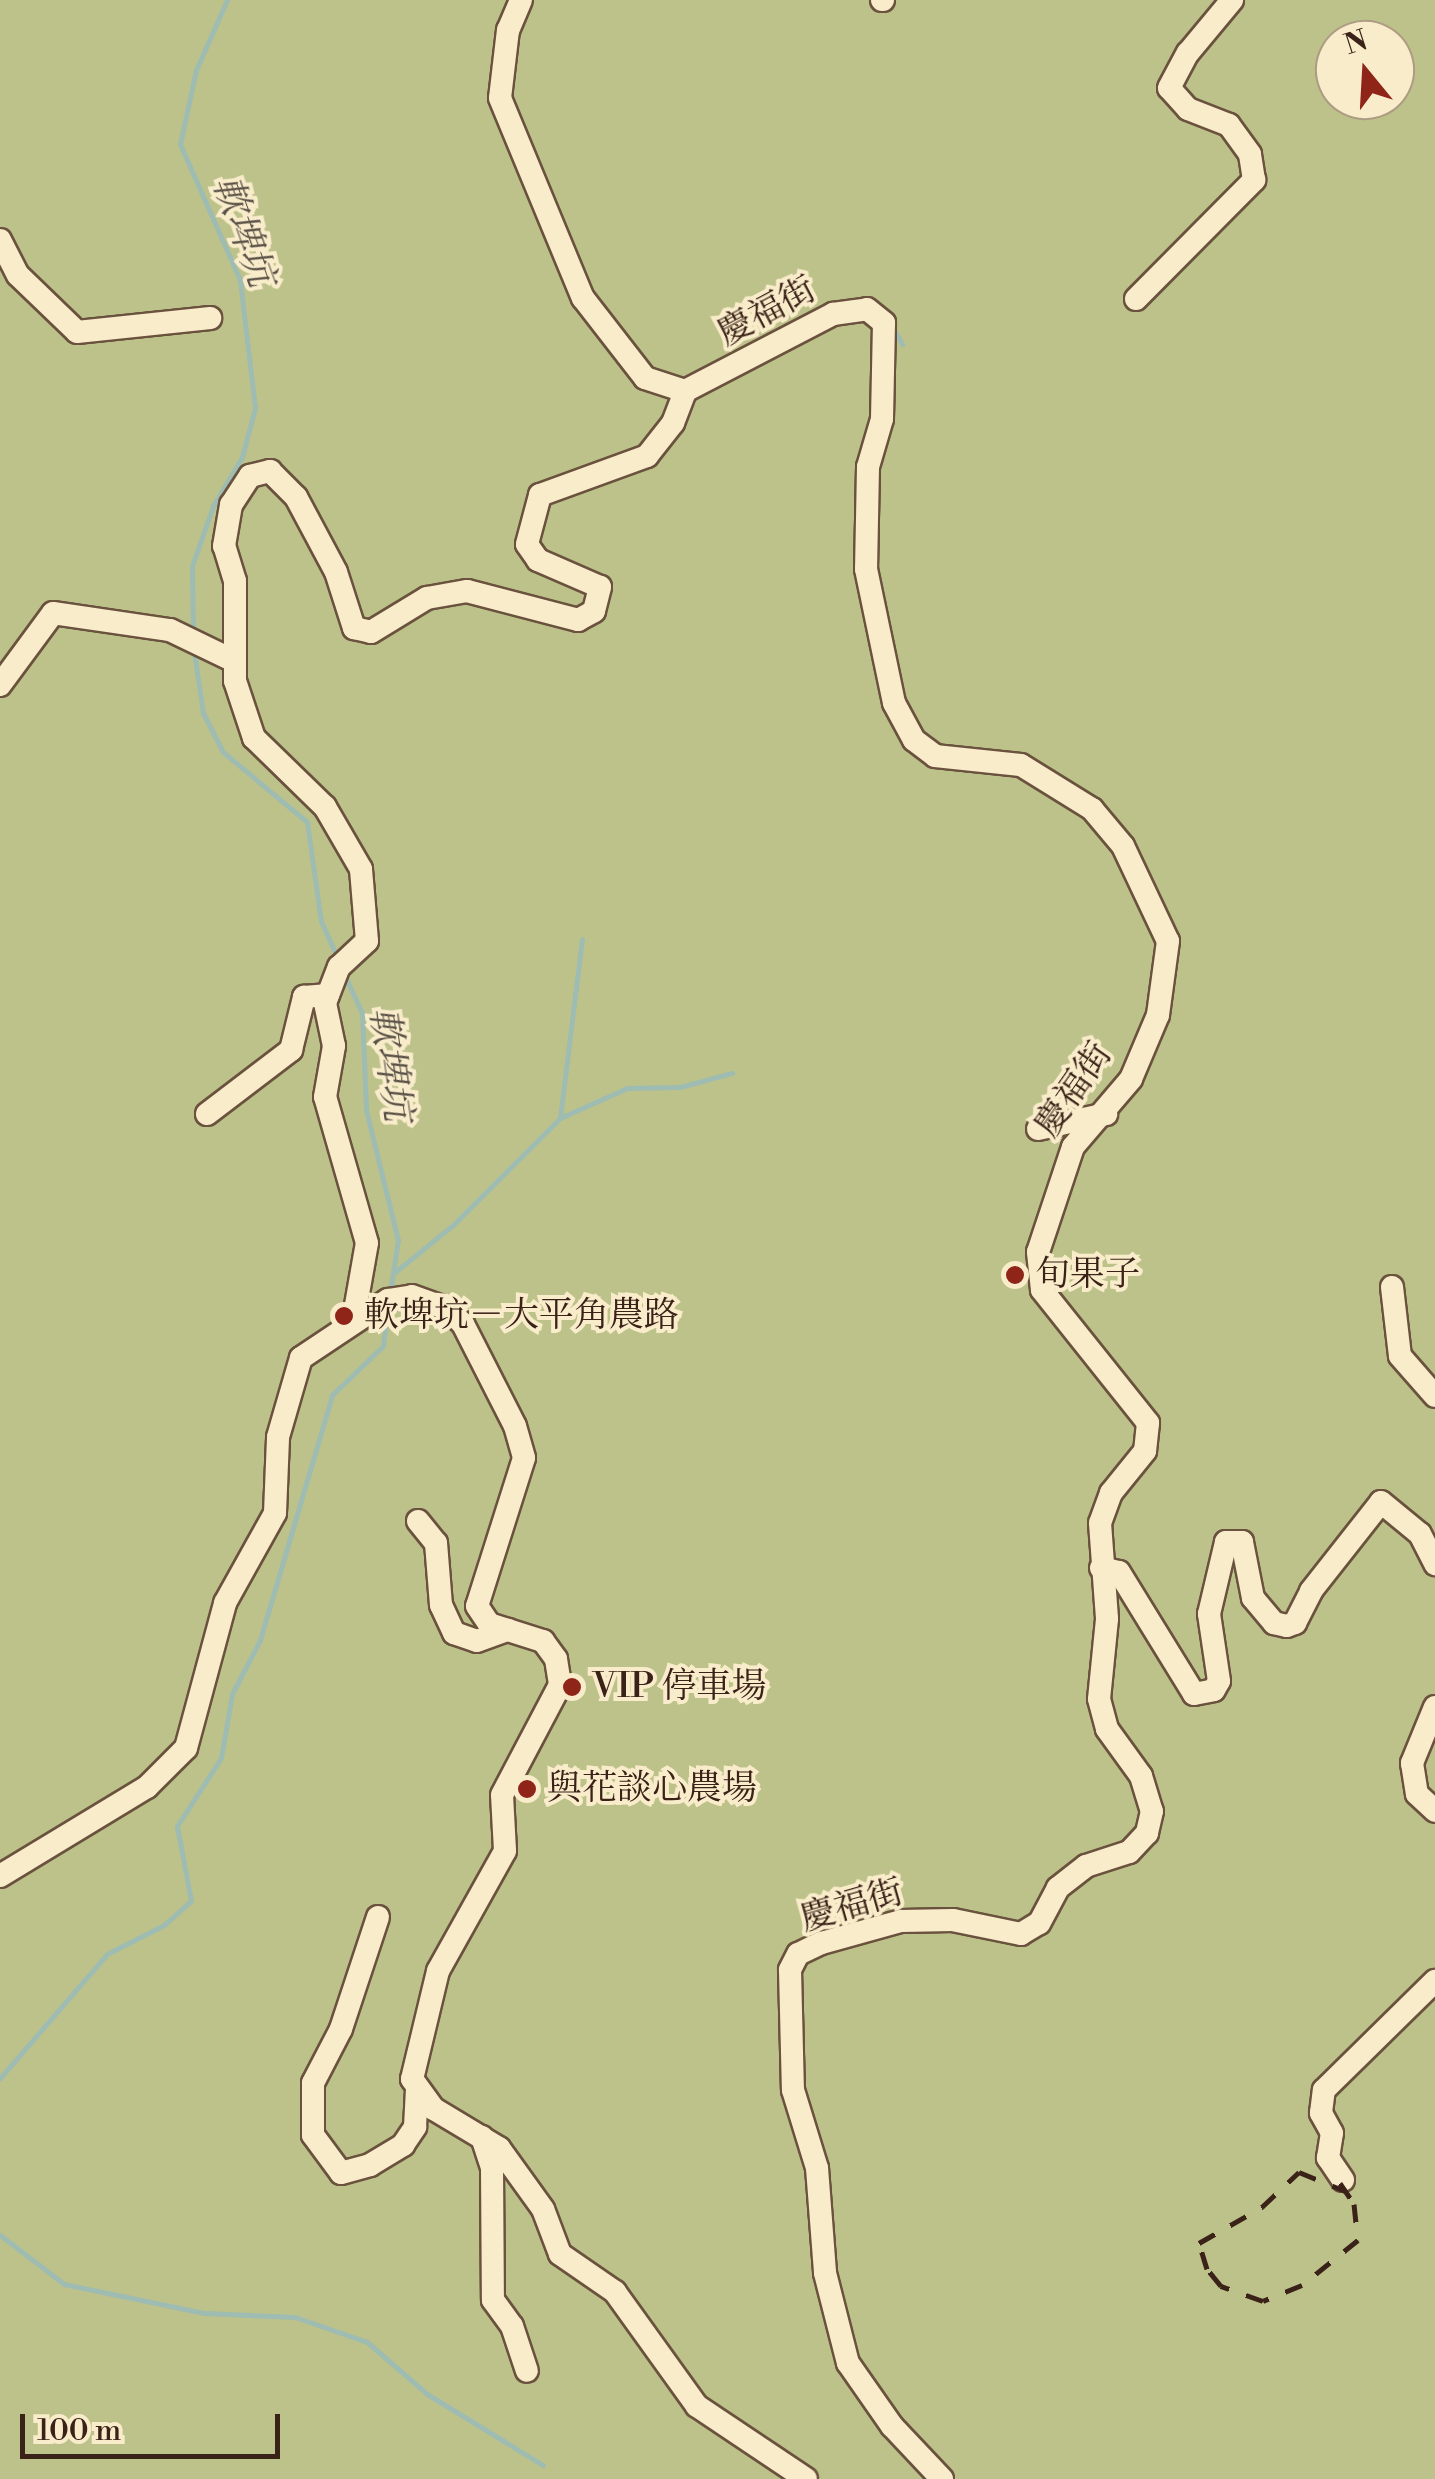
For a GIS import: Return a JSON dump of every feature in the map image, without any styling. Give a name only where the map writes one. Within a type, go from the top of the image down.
[{"type":"street","points":[[354,1322],[367,1243],[324,1097],[334,1046],[327,999],[339,966],[367,941],[361,869],[325,807],[254,738],[224,657],[235,581],[224,546],[230,505],[250,476],[270,471],[296,497],[336,572],[354,628],[372,632],[428,598],[467,591],[578,620],[594,610],[600,587],[538,560],[528,544],[540,495],[648,456],[673,423],[685,391],[645,378],[583,298],[511,133],[500,98],[501,65],[522,0]]},
{"type":"street","points":[[1136,299],[1223,218],[1254,180],[1250,154],[1230,125],[1188,109],[1169,88],[1188,53],[1232,0]]},
{"type":"street","points":[[0,240],[18,276],[77,332],[210,318]]},
{"type":"street","name":"慶福街","points":[[685,391],[833,314],[867,309],[884,323],[882,419],[868,467],[866,569],[894,702],[914,740],[934,756],[1021,765],[1092,809],[1124,846],[1168,941],[1158,1015],[1131,1079],[1106,1114],[1073,1148],[1038,1252],[1042,1290],[1148,1423],[1145,1451],[1111,1493],[1100,1523],[1106,1620],[1099,1700],[1107,1729],[1141,1776],[1152,1811],[1147,1833],[1130,1852],[1086,1866],[1058,1888],[1039,1923],[1021,1934],[953,1920],[901,1920],[798,1954],[790,1970],[793,2090],[818,2168],[825,2273],[848,2363],[892,2426],[942,2479]]},
{"type":"street","points":[[0,685],[52,613],[170,630],[224,657]]},
{"type":"street","points":[[207,1114],[291,1050],[304,997],[327,999]]},
{"type":"street","points":[[1038,1129],[1106,1114]]},
{"type":"street","points":[[1392,1286],[1400,1356],[1435,1396]]},
{"type":"street","points":[[0,1876],[147,1787],[186,1748],[225,1603],[275,1513],[278,1437],[288,1390],[302,1358],[394,1299],[446,1309],[464,1324],[515,1426],[524,1458],[476,1606],[489,1624],[543,1641],[556,1659],[560,1685],[502,1795],[505,1851],[429,1994],[412,2079],[434,2109],[482,2136],[520,2171],[560,2254],[615,2292],[697,2406],[806,2479]]},
{"type":"street","points":[[1100,1568],[1119,1572],[1194,1694],[1214,1690],[1219,1682],[1209,1614],[1226,1542],[1242,1542],[1253,1598],[1274,1622],[1286,1626],[1296,1623],[1310,1591],[1381,1502],[1420,1534],[1435,1564]]},
{"type":"street","points":[[418,1521],[436,1543],[441,1605],[454,1633],[477,1642],[508,1630]]},
{"type":"street","points":[[1435,1707],[1412,1763],[1417,1794],[1435,1811]]},
{"type":"street","points":[[378,1917],[341,2029],[313,2083],[314,2135],[341,2173],[370,2165],[403,2145],[415,2127],[417,2090]]},
{"type":"street","points":[[1343,2180],[1328,2158],[1332,2133],[1321,2114],[1324,2090],[1435,1981]]},
{"type":"street","points":[[482,2136],[492,2168],[493,2300],[512,2326],[527,2371]]},
{"type":"green space","points":[[0,0],[1435,0],[1435,2479],[0,2479]]},
{"type":"waterway","name":"軟埤坑","points":[[193,631],[192,566],[213,506],[242,457],[255,408],[240,280],[180,144],[196,70],[227,0]]},
{"type":"waterway","points":[[896,333],[902,344]]},
{"type":"waterway","name":"軟埤坑","points":[[194,652],[203,713],[223,752],[307,822],[321,921],[337,957]]},
{"type":"waterway","points":[[395,1272],[454,1224],[560,1118],[582,939]]},
{"type":"waterway","name":"軟埤坑","points":[[345,976],[362,1013],[366,1110],[398,1240],[390,1292]]},
{"type":"waterway","points":[[560,1118],[627,1088],[680,1087],[732,1073]]},
{"type":"waterway","name":"軟埤坑","points":[[0,2078],[107,1954],[164,1925],[191,1901],[177,1826],[221,1758],[232,1694],[260,1640],[332,1395],[383,1346],[388,1308]]},
{"type":"waterway","points":[[0,2235],[64,2284],[204,2313],[295,2317],[367,2342],[427,2394],[543,2465]]},
{"type":"railway","points":[[1340,2183],[1354,2204],[1358,2240],[1302,2285],[1263,2301],[1221,2286],[1207,2269],[1199,2243],[1262,2207],[1299,2172],[1345,2191]]},
{"type":"place","name":"旬果子","points":[[1015,1275]]},
{"type":"place","name":"軟埤坑－大平角農路","points":[[344,1316]]},
{"type":"place","name":"VIP 停車場","points":[[572,1687]]},
{"type":"place","name":"與花談心農場","points":[[527,1789]]}]
